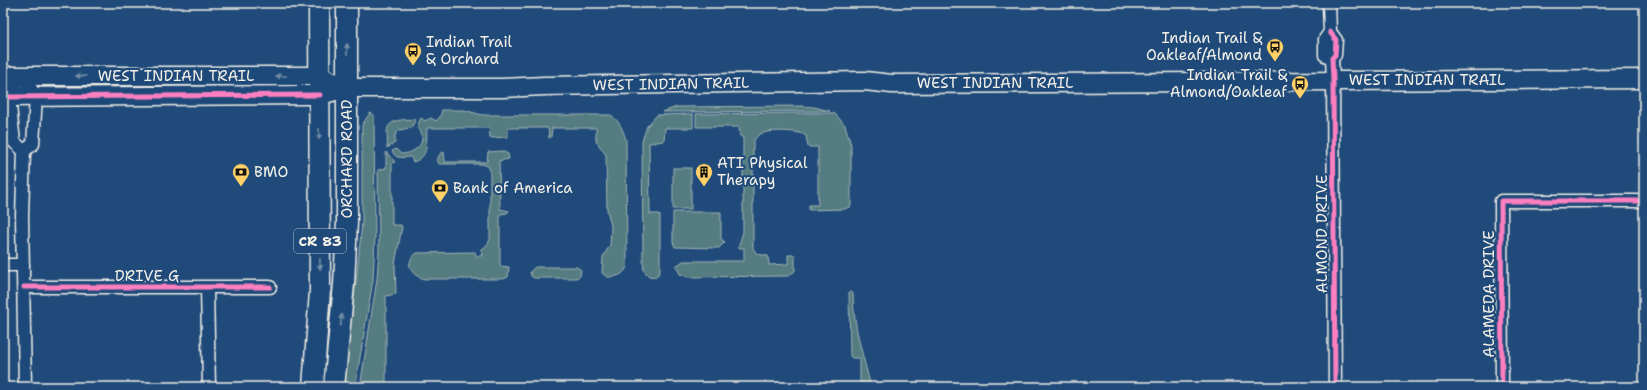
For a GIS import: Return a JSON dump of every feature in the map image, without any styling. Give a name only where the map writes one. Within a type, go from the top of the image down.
[{"type":"main road","name":"ORCHARD ROAD","points":[[313,387],[320,291],[319,3]]},
{"type":"main road","name":"ORCHARD ROAD","points":[[334,387],[344,284],[347,222],[347,3]]},
{"type":"main road","name":"WEST INDIAN TRAIL","points":[[3,76],[23,75],[347,88],[502,88],[865,81],[892,84],[1644,79]]},
{"type":"main road","name":"WEST INDIAN TRAIL","points":[[6,97],[168,96],[320,86]]},
{"type":"street","name":"ALMOND DRIVE","points":[[1329,3],[1330,32],[1336,40],[1335,55],[1332,58],[1335,387]]},
{"type":"street","points":[[24,151],[33,144],[36,97],[23,75],[6,97],[14,142],[24,151],[23,265],[25,387]]},
{"type":"street","name":"ALAMEDA DRIVE","points":[[1502,387],[1501,201],[1644,201]]},
{"type":"street","points":[[3,265],[23,265]]},
{"type":"street","name":"DRIVE G","points":[[24,287],[270,287]]},
{"type":"street","points":[[206,288],[208,387]]},
{"type":"green space","points":[[677,107],[814,107],[830,111],[662,112]]},
{"type":"green space","points":[[442,110],[464,110],[482,115],[611,115],[617,120],[626,140],[627,267],[623,272],[619,275],[610,277],[607,277],[602,273],[603,257],[610,245],[611,226],[607,210],[606,155],[596,141],[596,128],[552,128],[551,137],[549,138],[548,128],[508,128],[508,137],[492,138],[490,137],[489,128],[427,128],[427,144],[425,153],[422,157],[413,162],[411,157],[395,156],[392,151],[396,149],[401,154],[412,152],[416,149],[422,141],[421,132],[417,127],[421,118],[425,121],[431,118],[436,121],[440,117]]},
{"type":"green space","points":[[370,113],[374,115],[375,237],[373,280],[355,387],[343,387],[362,223],[362,125]]},
{"type":"green space","points":[[834,113],[845,125],[851,145],[851,206],[845,209],[809,210],[809,205],[818,205],[818,147],[808,147],[806,136],[791,132],[776,131],[764,133],[760,134],[756,138],[753,145],[753,248],[757,254],[768,256],[769,265],[788,264],[788,255],[795,255],[795,271],[788,276],[688,277],[680,274],[676,266],[683,261],[744,261],[744,248],[738,248],[743,232],[743,138],[740,136],[739,127],[696,127],[696,114]]},
{"type":"green space","points":[[693,114],[693,128],[665,128],[664,141],[649,143],[650,214],[658,214],[660,216],[660,271],[656,277],[649,276],[644,271],[643,262],[642,141],[647,126],[657,115]]},
{"type":"green space","points":[[416,119],[411,128],[399,130],[395,135],[395,143],[387,148],[387,132],[390,124],[402,120]]},
{"type":"green space","points":[[502,151],[508,154],[509,159],[499,161],[500,209],[509,211],[507,213],[500,214],[500,266],[509,267],[508,277],[503,279],[425,279],[416,275],[410,269],[410,261],[417,253],[475,252],[477,257],[483,255],[481,250],[488,244],[490,239],[490,170],[488,166],[482,164],[439,164],[437,160],[440,154],[444,152],[445,162],[487,162],[488,152]]},
{"type":"green space","points":[[386,152],[395,162],[392,163],[392,225],[401,225],[402,227],[395,264],[396,294],[386,296],[386,385],[396,387],[360,387],[377,279],[379,251],[378,170],[386,168]]},
{"type":"green space","points":[[673,168],[691,168],[691,209],[673,209]]},
{"type":"green space","points":[[673,212],[721,212],[721,239],[725,242],[719,248],[675,247],[673,242]]},
{"type":"green space","points":[[329,215],[330,301],[327,387],[320,387]]},
{"type":"green space","points":[[535,267],[577,267],[581,270],[580,276],[576,278],[534,278],[531,276],[530,272]]},
{"type":"green space","points":[[849,292],[853,293],[853,305],[857,329],[871,387],[860,387],[860,358],[852,358],[850,356]]},
{"type":"cycle path","points":[[1330,32],[1336,40],[1335,55],[1332,58],[1335,387]]},
{"type":"cycle path","points":[[3,97],[320,95]]},
{"type":"cycle path","points":[[1502,387],[1501,201],[1644,201]]},
{"type":"cycle path","points":[[24,287],[270,287]]},
{"type":"place","name":"Indian Trail & Oakleaf/Almond","points":[[1275,62]]},
{"type":"place","name":"Indian Trail & Orchard","points":[[413,66]]},
{"type":"place","name":"Indian Trail & Almond/Oakleaf","points":[[1300,99]]},
{"type":"place","name":"BMO","points":[[241,187]]},
{"type":"place","name":"ATI Physical Therapy","points":[[704,187]]},
{"type":"place","name":"Bank of America","points":[[440,203]]}]
